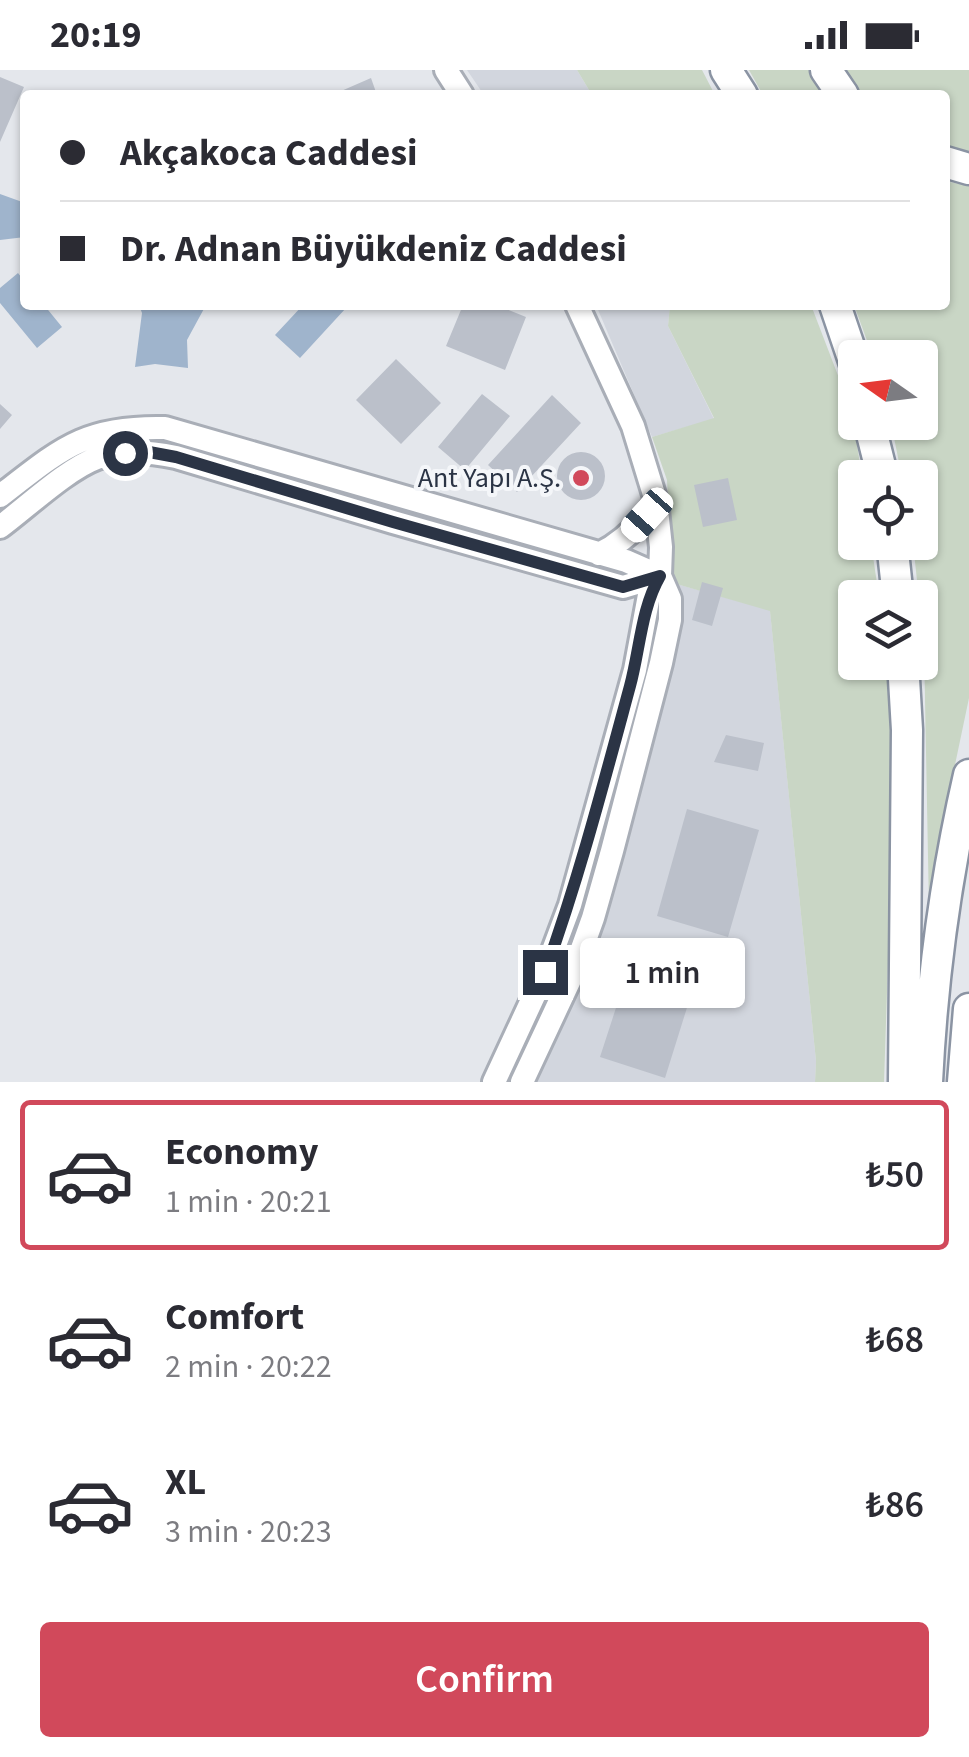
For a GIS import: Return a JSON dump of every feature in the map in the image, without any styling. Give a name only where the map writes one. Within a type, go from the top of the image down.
[{"type":"highway","points":[[837,310],[847,340]]},
{"type":"highway","points":[[904,680],[908,730],[904,1082]]},
{"type":"highway","points":[[926,1082],[946,906],[969,776]]},
{"type":"highway","points":[[963,1082],[969,1009]]},
{"type":"street","points":[[522,1082],[574,970],[593,918],[670,620],[670,600],[660,576],[656,501],[633,426],[579,310]]},
{"type":"street","points":[[0,496],[76,442],[102,432],[165,428],[626,560],[660,576]]},
{"type":"street","points":[[0,527],[78,466],[101,456],[149,452],[623,587],[660,576]]},
{"type":"street","points":[[600,554],[630,533],[656,501]]},
{"type":"street","points":[[494,1082],[545,972],[570,904],[635,670],[649,594],[660,576]]},
{"type":"shaded area","points":[[467,70],[577,70],[589,90],[481,90]]},
{"type":"shaded area","points":[[598,310],[670,310],[668,326],[714,419],[652,437]]},
{"type":"shaded area","points":[[673,583],[770,610],[815,1082],[521,1082],[569,984]]},
{"type":"green space","points":[[577,70],[702,70],[712,90],[589,90]]},
{"type":"green space","points":[[749,70],[811,70],[824,90],[760,90]]},
{"type":"green space","points":[[844,70],[969,70],[969,157],[950,151],[950,90],[859,90]]},
{"type":"green space","points":[[950,182],[969,186],[969,698],[929,909],[925,680],[938,680],[938,580],[917,580],[915,560],[938,560],[938,460],[899,460],[894,440],[938,440],[938,340],[867,340],[856,310],[950,310]]},
{"type":"green space","points":[[670,310],[813,310],[838,375],[838,440],[856,440],[859,460],[838,460],[838,560],[874,560],[876,580],[838,580],[838,680],[889,680],[892,842],[884,1082],[815,1082],[770,611],[673,583],[667,480],[652,437],[714,418],[668,326]]},
{"type":"water","points":[[0,194],[20,201],[20,238],[0,240]]},
{"type":"water","points":[[18,273],[20,310],[48,310],[62,327],[37,348],[0,303],[0,288]]},
{"type":"water","points":[[141,310],[203,310],[187,340],[188,368],[155,364],[135,367]]},
{"type":"water","points":[[298,310],[344,310],[300,358],[275,335]]},
{"type":"building","points":[[0,77],[24,87],[0,142]]},
{"type":"building","points":[[371,78],[375,90],[343,90]]},
{"type":"building","points":[[461,310],[508,310],[526,317],[505,370],[446,346]]},
{"type":"building","points":[[396,359],[441,403],[401,444],[356,400]]},
{"type":"building","points":[[482,394],[510,416],[465,470],[438,447]]},
{"type":"building","points":[[552,395],[581,423],[517,492],[488,465]]},
{"type":"building","points":[[0,404],[12,415],[0,429]]},
{"type":"building","name":"Ant Yapı A.Ş.","points":[[581,452],[598,459],[605,476],[598,493],[581,500],[564,493],[557,476],[564,459]]},
{"type":"building","points":[[728,478],[737,520],[703,527],[694,485]]},
{"type":"building","points":[[702,582],[723,588],[712,626],[692,620]]},
{"type":"building","points":[[726,735],[764,743],[758,771],[714,762]]},
{"type":"building","points":[[687,809],[759,830],[728,937],[657,916]]},
{"type":"building","points":[[626,977],[690,998],[665,1078],[600,1057]]},
{"type":"place","name":"Ant Yapı A.Ş.","points":[[581,478]]},
{"type":"route","points":[[125,453],[176,457],[623,587],[660,576],[649,594],[635,670],[570,904],[545,972]]}]
